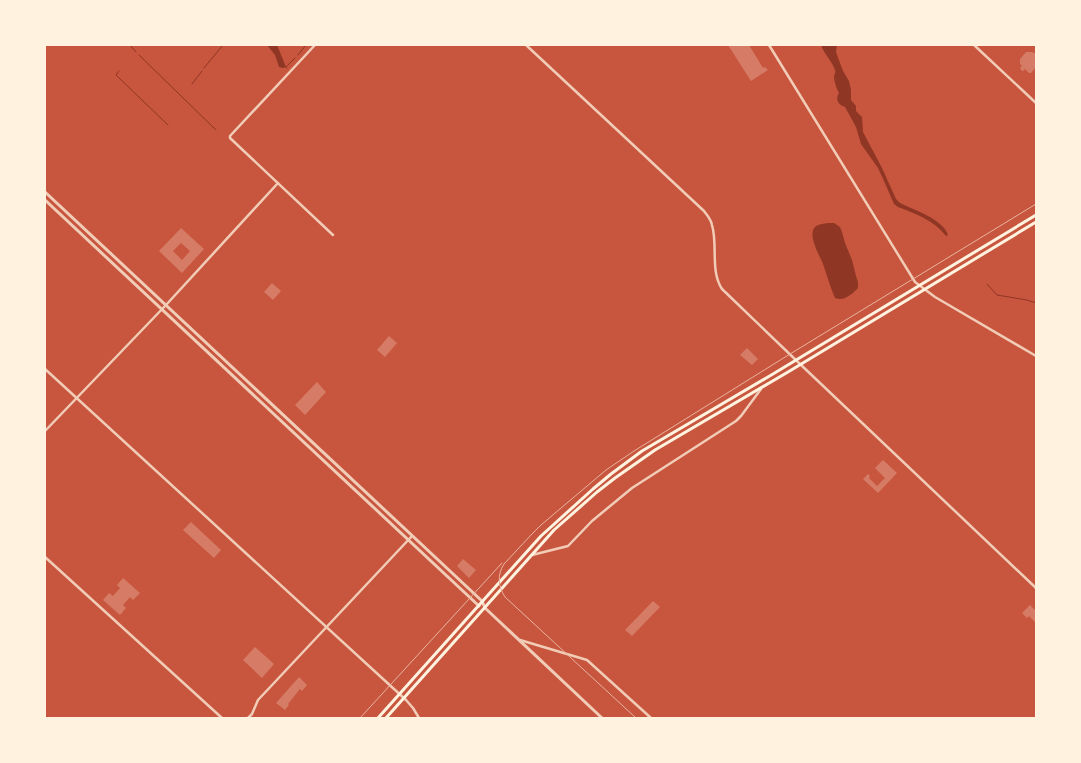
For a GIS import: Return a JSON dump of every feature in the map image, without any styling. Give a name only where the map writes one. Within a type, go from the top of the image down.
[{"type":"main road","points":[[378,718],[541,536],[611,474],[642,451],[1036,215]]},
{"type":"main road","points":[[386,718],[554,530],[596,492],[662,446],[1036,222]]},
{"type":"street","points":[[315,45],[230,138],[333,235]]},
{"type":"street","points":[[526,45],[704,210],[713,226],[716,273],[719,284],[727,294],[1036,588]]},
{"type":"street","points":[[769,45],[914,279],[935,297],[1036,356]]},
{"type":"street","points":[[974,45],[1036,103]]},
{"type":"street","points":[[45,431],[166,305],[278,183]]},
{"type":"street","points":[[45,192],[482,602],[485,608],[602,718]]},
{"type":"street","points":[[45,200],[478,606],[485,608]]},
{"type":"street","points":[[45,369],[404,698],[414,708],[419,718]]},
{"type":"street","points":[[532,555],[568,546],[592,521],[632,488],[736,421],[762,387]]},
{"type":"street","points":[[248,718],[252,714],[258,700],[412,536]]},
{"type":"street","points":[[45,557],[222,718]]},
{"type":"street","points":[[519,640],[587,660],[651,718]]},
{"type":"shaded area","points":[[267,45],[277,45],[286,67],[279,67],[275,55]]},
{"type":"shaded area","points":[[821,45],[837,45],[836,52],[849,81],[851,100],[856,106],[856,111],[862,117],[863,132],[896,199],[900,203],[940,224],[948,235],[946,236],[924,218],[894,204],[878,168],[861,144],[856,127],[845,107],[838,102],[837,97],[839,93],[834,78],[835,70]]},
{"type":"shaded area","points":[[830,223],[840,227],[858,282],[858,288],[848,297],[842,299],[835,298],[812,235],[815,227],[820,224]]},
{"type":"building","points":[[728,45],[749,45],[763,68],[765,67],[768,70],[751,81]]},
{"type":"building","points":[[1026,52],[1036,53],[1036,67],[1031,73],[1025,69],[1022,71],[1020,68],[1022,66],[1020,59]]},
{"type":"building","points":[[181,228],[204,249],[182,273],[159,251]],"holes":[[[181,243],[190,251],[182,260],[173,251]]]},
{"type":"building","points":[[272,283],[281,291],[273,300],[264,292]]},
{"type":"building","points":[[389,336],[397,343],[385,357],[377,350]]},
{"type":"building","points":[[747,348],[758,359],[752,365],[740,355]]},
{"type":"building","points":[[317,382],[326,392],[305,415],[295,405]]},
{"type":"building","points":[[883,460],[897,473],[878,493],[863,479],[868,474],[869,478],[877,486],[885,478],[875,468]]},
{"type":"building","points":[[191,522],[221,550],[214,558],[183,530]]},
{"type":"building","points":[[463,559],[476,570],[469,578],[457,566]]},
{"type":"building","points":[[123,578],[140,593],[133,600],[130,597],[123,605],[126,608],[120,615],[103,600],[109,593],[113,596],[120,588],[117,585]]},
{"type":"building","points":[[653,601],[660,607],[632,636],[625,630]]},
{"type":"building","points":[[1030,605],[1036,611],[1036,623],[1029,616],[1027,618],[1022,613]]},
{"type":"building","points":[[255,647],[274,664],[262,678],[243,660]]},
{"type":"building","points":[[299,677],[307,685],[302,691],[300,689],[285,710],[276,703]]},
{"type":"waterway","points":[[130,45],[136,52]]},
{"type":"waterway","points":[[204,68],[223,45]]},
{"type":"waterway","points":[[298,55],[306,45]]},
{"type":"waterway","points":[[139,55],[216,130]]},
{"type":"waterway","points":[[287,68],[295,58]]},
{"type":"waterway","points":[[119,71],[116,75],[168,125]]},
{"type":"waterway","points":[[192,84],[202,71]]},
{"type":"waterway","points":[[987,284],[997,295],[1036,303]]},
{"type":"tram line","points":[[636,718],[505,597],[499,580],[504,564],[541,525],[606,470],[634,451],[1036,204]]},
{"type":"tram line","points":[[360,718],[502,563]]}]
